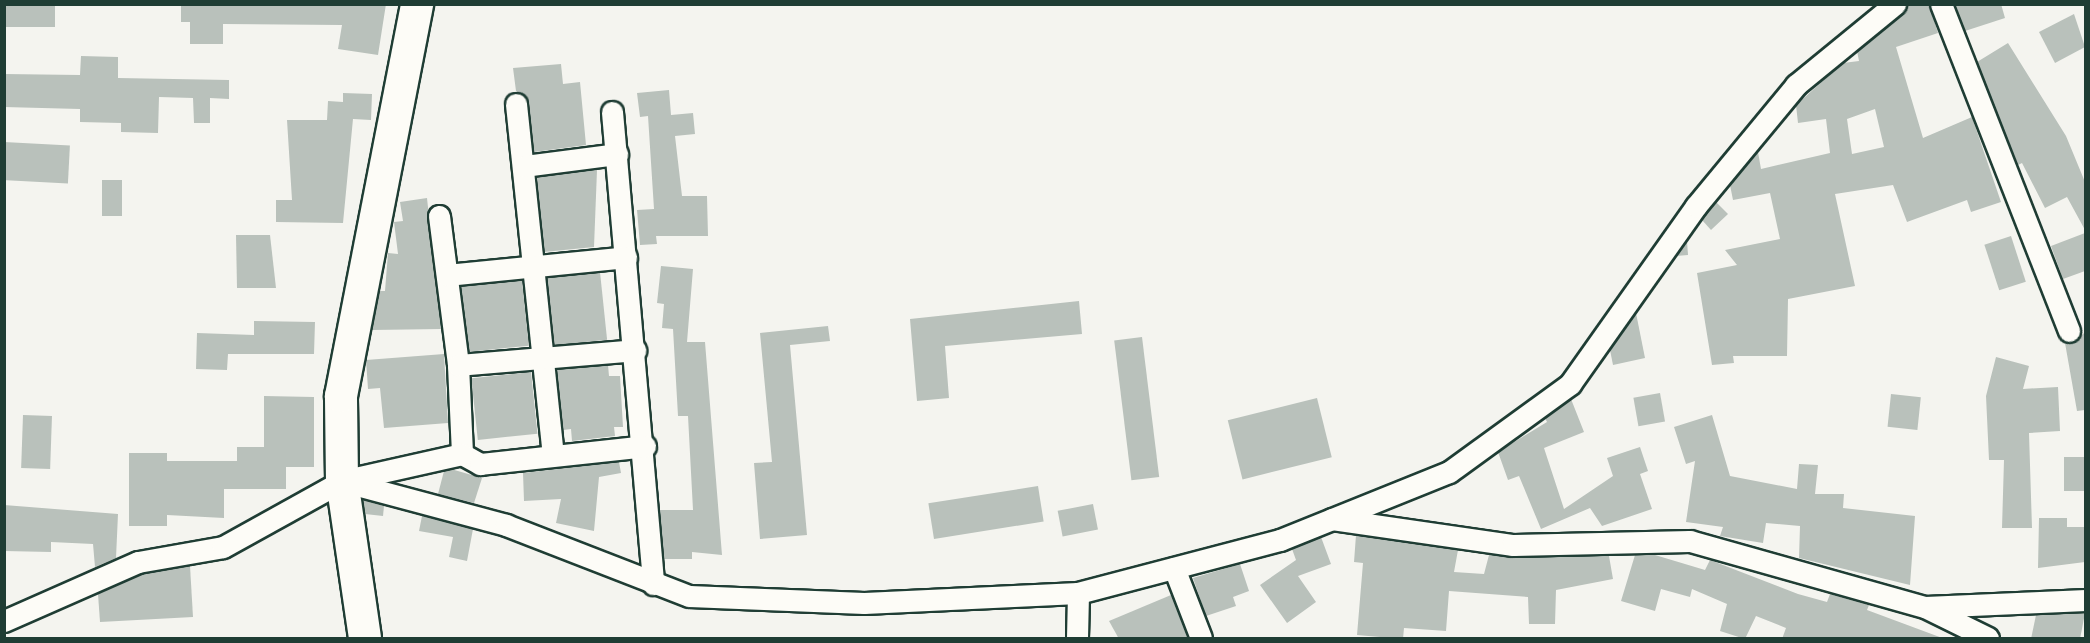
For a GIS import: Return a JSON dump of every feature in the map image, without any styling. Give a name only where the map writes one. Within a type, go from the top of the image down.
[{"type":"street","points":[[365,639],[342,481],[341,396],[417,4]]},
{"type":"street","points":[[342,481],[506,525],[653,584],[689,596],[864,603],[1078,592],[1280,540],[1449,472],[1570,384],[1696,206],[1796,85],[1894,4]]},
{"type":"street","points":[[1941,4],[2069,331]]},
{"type":"street","points":[[516,104],[545,358],[553,455]]},
{"type":"street","points":[[612,112],[645,446],[653,584]]},
{"type":"street","points":[[524,166],[617,154]]},
{"type":"street","points":[[439,216],[458,365],[462,454]]},
{"type":"street","points":[[447,275],[626,257]]},
{"type":"street","points":[[458,365],[635,350]]},
{"type":"street","points":[[4,621],[138,562],[223,547],[342,481],[462,454],[480,464],[645,446]]},
{"type":"street","points":[[1332,519],[1513,545],[1690,541],[1925,607],[1988,639]]},
{"type":"street","points":[[1174,568],[1201,639]]},
{"type":"street","points":[[1077,639],[1078,592]]},
{"type":"street","points":[[1925,607],[2085,600]]},
{"type":"building","points":[[4,4],[55,4],[55,27],[4,27]]},
{"type":"building","points":[[181,4],[386,4],[378,55],[338,49],[342,25],[223,24],[223,44],[190,44],[190,22],[181,22]]},
{"type":"building","points":[[1907,4],[1929,4],[1938,33],[1896,47],[1923,138],[1972,117],[2001,202],[1971,212],[1967,200],[1907,222],[1893,185],[1835,194],[1855,286],[1788,299],[1787,356],[1733,356],[1734,363],[1712,365],[1697,273],[1737,265],[1725,250],[1780,239],[1770,193],[1733,200],[1730,185],[1758,152],[1761,169],[1830,153],[1826,119],[1798,123],[1796,105],[1843,63],[1859,61],[1857,51]],"holes":[[[1875,109],[1884,147],[1852,154],[1847,119]]]},
{"type":"building","points":[[1955,4],[2001,4],[2005,18],[1965,31]]},
{"type":"building","points":[[2074,14],[2085,47],[2055,63],[2039,32]]},
{"type":"building","points":[[2008,43],[2066,136],[2085,182],[2085,230],[2067,197],[2045,208],[2022,163],[2018,165],[1977,62]]},
{"type":"building","points":[[81,56],[118,57],[118,78],[229,80],[229,99],[210,98],[210,123],[194,123],[193,98],[159,97],[158,133],[121,132],[121,123],[80,122],[80,109],[4,107],[4,74],[80,75]]},
{"type":"building","points":[[561,64],[563,84],[580,82],[586,145],[534,152],[529,102],[516,91],[513,68]]},
{"type":"building","points":[[669,90],[671,115],[693,113],[695,134],[675,136],[682,196],[707,196],[708,236],[656,236],[657,244],[640,245],[637,210],[654,209],[648,116],[640,117],[637,93]]},
{"type":"building","points":[[343,93],[372,94],[371,120],[353,119],[343,223],[276,222],[276,200],[292,200],[287,120],[327,120],[328,101],[343,102]]},
{"type":"building","points":[[4,142],[70,145],[68,183],[4,180]]},
{"type":"building","points":[[597,170],[594,247],[544,252],[537,177]]},
{"type":"building","points":[[102,180],[122,180],[122,216],[102,216]]},
{"type":"building","points":[[427,198],[441,329],[372,330],[380,291],[385,291],[388,253],[398,254],[394,222],[403,221],[400,202]]},
{"type":"building","points":[[1716,202],[1728,214],[1711,230],[1702,220]]},
{"type":"building","points":[[2085,233],[2085,271],[2063,279],[2051,246]]},
{"type":"building","points":[[236,235],[270,235],[276,288],[237,288]]},
{"type":"building","points":[[2011,236],[2026,282],[1999,290],[1984,245]]},
{"type":"building","points":[[1687,241],[1688,255],[1676,256]]},
{"type":"building","points":[[661,266],[693,269],[687,342],[705,342],[722,555],[692,552],[692,559],[664,559],[659,510],[693,510],[688,416],[678,416],[673,329],[662,328],[664,304],[657,303]]},
{"type":"building","points":[[600,272],[607,340],[554,345],[547,278]]},
{"type":"building","points":[[522,280],[529,346],[468,352],[461,286]]},
{"type":"building","points":[[1079,301],[1082,334],[945,346],[949,398],[917,401],[910,319]]},
{"type":"building","points":[[1636,313],[1645,358],[1613,365],[1610,350]]},
{"type":"building","points":[[254,321],[315,322],[314,354],[228,354],[227,370],[196,369],[197,333],[254,335]]},
{"type":"building","points":[[828,326],[830,341],[790,345],[807,535],[760,539],[754,463],[772,462],[760,333]]},
{"type":"building","points":[[2085,332],[2085,410],[2077,411],[2065,343],[2074,343]]},
{"type":"building","points":[[1142,337],[1159,477],[1131,480],[1114,340]]},
{"type":"building","points":[[444,354],[448,423],[384,428],[380,388],[368,389],[366,360]]},
{"type":"building","points":[[1996,357],[2029,366],[2023,389],[2058,387],[2060,431],[2029,433],[2032,528],[2002,528],[2004,460],[1989,460],[1986,396]]},
{"type":"building","points":[[608,365],[609,376],[620,376],[623,427],[614,427],[615,436],[572,441],[571,429],[563,430],[557,369]]},
{"type":"building","points":[[531,372],[537,434],[478,440],[471,378]]},
{"type":"building","points":[[1660,393],[1665,422],[1638,426],[1633,398]]},
{"type":"building","points":[[1891,394],[1921,397],[1917,430],[1888,427]]},
{"type":"building","points":[[264,396],[314,397],[314,467],[286,467],[286,489],[224,489],[224,518],[167,515],[167,526],[129,526],[129,453],[167,453],[167,461],[237,461],[237,447],[264,447]]},
{"type":"building","points":[[1317,398],[1332,457],[1242,479],[1228,420]]},
{"type":"building","points":[[1571,399],[1584,432],[1544,448],[1564,509],[1613,476],[1607,458],[1640,447],[1648,471],[1640,474],[1652,509],[1602,526],[1590,508],[1541,529],[1519,476],[1508,480],[1498,452],[1547,422],[1545,418]]},
{"type":"building","points":[[23,415],[52,416],[50,469],[21,468]]},
{"type":"building","points":[[1712,415],[1730,476],[1797,489],[1799,464],[1818,465],[1815,494],[1844,494],[1843,508],[1915,516],[1910,585],[1799,558],[1800,526],[1766,523],[1763,543],[1720,536],[1723,527],[1686,522],[1695,461],[1686,464],[1674,427]]},
{"type":"building","points":[[2064,457],[2085,457],[2085,491],[2064,491]]},
{"type":"building","points":[[619,462],[621,473],[599,477],[594,531],[556,523],[561,499],[524,501],[523,473]]},
{"type":"building","points":[[451,469],[482,478],[474,503],[438,494],[444,471]]},
{"type":"building","points":[[1038,486],[1044,522],[934,539],[928,503]]},
{"type":"building","points":[[363,500],[384,506],[383,516],[365,514]]},
{"type":"building","points":[[1093,504],[1098,530],[1063,536],[1058,511]]},
{"type":"building","points":[[4,505],[118,514],[116,558],[95,567],[93,544],[51,542],[51,552],[4,551]]},
{"type":"building","points":[[422,516],[473,529],[467,561],[449,557],[453,537],[419,531]]},
{"type":"building","points":[[2039,518],[2067,518],[2067,527],[2085,527],[2085,562],[2038,568]]},
{"type":"building","points":[[1356,535],[1458,550],[1454,572],[1484,574],[1489,555],[1609,556],[1613,579],[1556,590],[1555,624],[1529,624],[1528,597],[1449,591],[1446,631],[1404,628],[1403,639],[1357,635],[1363,563],[1354,562]]},
{"type":"building","points":[[1321,537],[1331,564],[1298,576],[1316,602],[1287,623],[1260,585],[1296,560],[1292,549]]},
{"type":"building","points":[[1635,555],[1655,555],[1705,570],[1710,560],[1798,594],[1827,602],[1830,594],[1869,605],[1867,610],[1945,639],[1782,639],[1786,628],[1756,616],[1745,639],[1720,631],[1727,604],[1692,589],[1690,597],[1661,589],[1655,611],[1621,601]]},
{"type":"building","points":[[1240,564],[1249,591],[1233,597],[1236,606],[1206,616],[1193,578]]},
{"type":"building","points":[[190,566],[193,617],[100,622],[98,594],[142,574]]},
{"type":"building","points":[[1171,595],[1188,639],[1119,639],[1109,621]]},
{"type":"building","points":[[2085,613],[2080,639],[2031,639],[2036,615]]}]
